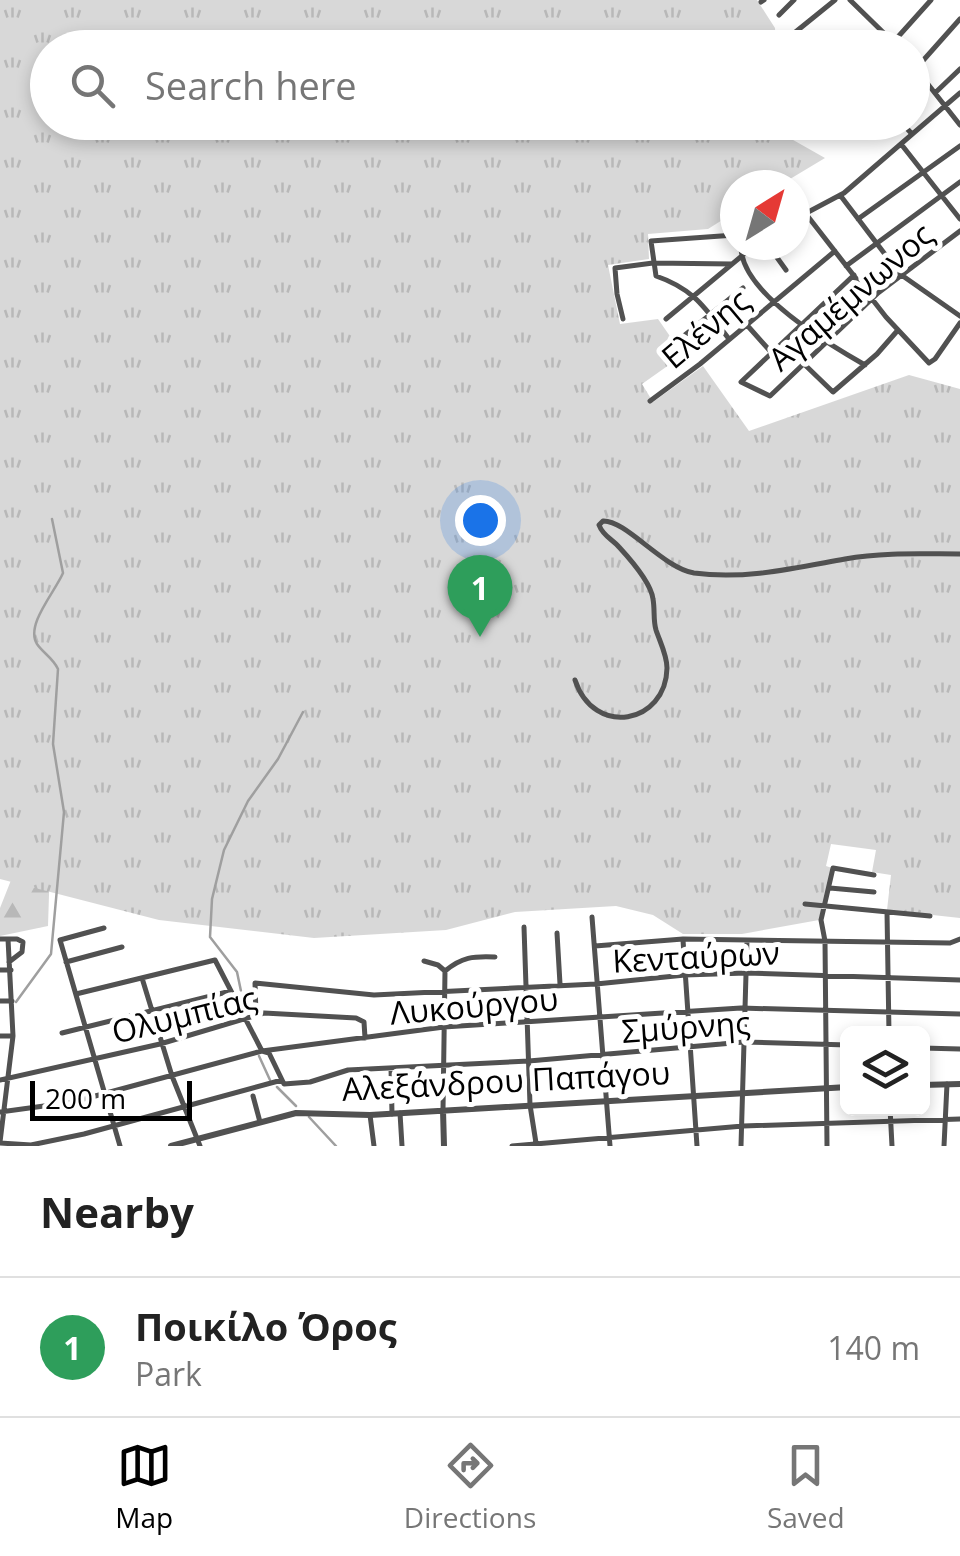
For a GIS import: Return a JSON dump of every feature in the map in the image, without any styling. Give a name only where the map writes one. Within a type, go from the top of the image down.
[{"type":"street","points":[[779,14],[794,0]]},
{"type":"street","points":[[799,30],[834,0]]},
{"type":"street","points":[[850,0],[877,30]]},
{"type":"street","points":[[904,30],[931,0]]},
{"type":"street","points":[[930,53],[960,19]]},
{"type":"street","points":[[936,92],[960,69]]},
{"type":"street","points":[[930,86],[960,125]]},
{"type":"street","points":[[930,119],[960,93]]},
{"type":"street","points":[[810,212],[840,195],[905,140]]},
{"type":"street","points":[[901,144],[960,220]]},
{"type":"street","points":[[858,220],[960,146]]},
{"type":"street","points":[[846,266],[960,182]]},
{"type":"street","points":[[810,219],[898,330],[929,363],[935,359],[960,319],[900,274],[840,195]]},
{"type":"street","name":"Αγαμέμνωνος","points":[[770,352],[741,382],[770,396],[872,298],[960,231]]},
{"type":"street","points":[[720,236],[651,240],[656,276],[695,295],[729,339]]},
{"type":"street","name":"Ελένης","points":[[650,401],[835,251]]},
{"type":"street","points":[[666,319],[737,260]]},
{"type":"street","points":[[741,260],[771,302],[865,366]]},
{"type":"street","points":[[779,260],[786,270]]},
{"type":"street","points":[[623,319],[616,268],[653,263],[732,264]]},
{"type":"street","points":[[746,324],[770,352],[854,275]]},
{"type":"street","points":[[680,339],[743,288]]},
{"type":"street","points":[[803,363],[833,392],[865,366],[898,330]]},
{"type":"street","points":[[575,680],[586,706],[602,715],[625,717],[644,712],[657,701],[666,681],[667,663],[654,624],[653,595],[620,548],[601,532],[599,524],[603,521],[618,524],[674,565],[688,572],[707,574],[794,570],[879,555],[960,554]]},
{"type":"street","points":[[827,1146],[826,975],[821,920],[833,868],[874,874]]},
{"type":"street","points":[[830,888],[874,892]]},
{"type":"street","points":[[804,904],[930,916]]},
{"type":"street","points":[[887,912],[889,1026]]},
{"type":"street","points":[[592,917],[610,1142]]},
{"type":"street","points":[[524,927],[530,1105],[537,1145]]},
{"type":"street","points":[[104,928],[60,940],[120,1146]]},
{"type":"street","points":[[558,933],[560,984]]},
{"type":"street","points":[[0,939],[17,939],[24,945],[9,962]]},
{"type":"street","points":[[0,1144],[3,1080],[10,1067],[13,1036],[8,939]]},
{"type":"street","points":[[595,946],[683,939],[886,944],[960,940]]},
{"type":"street","points":[[683,939],[696,1146]]},
{"type":"street","points":[[742,1146],[747,940]]},
{"type":"street","points":[[66,962],[122,948]]},
{"type":"street","points":[[444,1146],[445,971],[458,960],[471,956],[495,957]]},
{"type":"street","points":[[76,994],[215,960],[262,1051],[269,1053],[282,1080]]},
{"type":"street","points":[[424,961],[445,971]]},
{"type":"street","points":[[0,970],[11,970]]},
{"type":"street","name":"Κενταύρων","points":[[256,1015],[255,982],[374,995],[746,973],[960,980]]},
{"type":"street","points":[[142,978],[172,1076],[198,1142]]},
{"type":"street","points":[[62,1033],[231,991]]},
{"type":"street","points":[[0,1001],[12,1001]]},
{"type":"street","name":"Λυκούργου","points":[[2,1112],[48,1107],[262,1051],[444,1026],[746,1008],[960,1014]]},
{"type":"street","name":"Ολυμπίας","points":[[3,1080],[162,1043],[267,1013],[356,1018],[364,1022],[365,1038]]},
{"type":"street","points":[[0,1036],[13,1036]]},
{"type":"street","name":"Σμύρνης","points":[[0,1144],[31,1146],[184,1109],[282,1080],[284,1084],[310,1082],[348,1070],[744,1042],[840,1045]]},
{"type":"street","points":[[930,1048],[960,1049]]},
{"type":"street","points":[[0,1066],[10,1067]]},
{"type":"street","points":[[391,1068],[402,1146]]},
{"type":"street","points":[[930,1084],[960,1084]]},
{"type":"street","points":[[944,1146],[947,1084]]},
{"type":"street","name":"Αλεξάνδρου Παπάγου","points":[[171,1146],[198,1142],[296,1112],[396,1114],[840,1088]]},
{"type":"street","points":[[253,1096],[260,1122]]},
{"type":"street","points":[[370,1115],[374,1146]]},
{"type":"street","points":[[891,1116],[892,1146]]},
{"type":"street","points":[[512,1146],[610,1142],[743,1126],[960,1118]]},
{"type":"green space","points":[[0,0],[757,0],[775,30],[30,30],[30,140],[793,140],[825,158],[805,170],[720,170],[720,221],[708,229],[648,234],[649,259],[608,265],[620,324],[658,319],[683,355],[642,384],[653,402],[703,366],[749,431],[909,375],[960,389],[960,918],[887,910],[891,875],[872,872],[876,850],[831,844],[826,866],[832,868],[819,920],[742,934],[683,934],[653,915],[616,906],[515,912],[446,930],[314,938],[159,920],[0,879]]},
{"type":"green space","points":[[0,769],[50,864],[48,926],[0,936],[0,908],[17,865]]},
{"type":"waterway","points":[[16,1002],[51,954],[64,812],[53,744],[58,669],[34,636],[38,618],[63,573],[52,519]]},
{"type":"waterway","points":[[246,1015],[237,972],[210,937],[212,899],[224,850],[248,801],[278,759],[303,712]]},
{"type":"waterway","points":[[259,1056],[270,1080]]},
{"type":"waterway","points":[[277,1087],[296,1106]]},
{"type":"waterway","points":[[309,1117],[336,1146]]},
{"type":"place","name":"Ποικίλο Όρος","points":[[480,637]]}]
